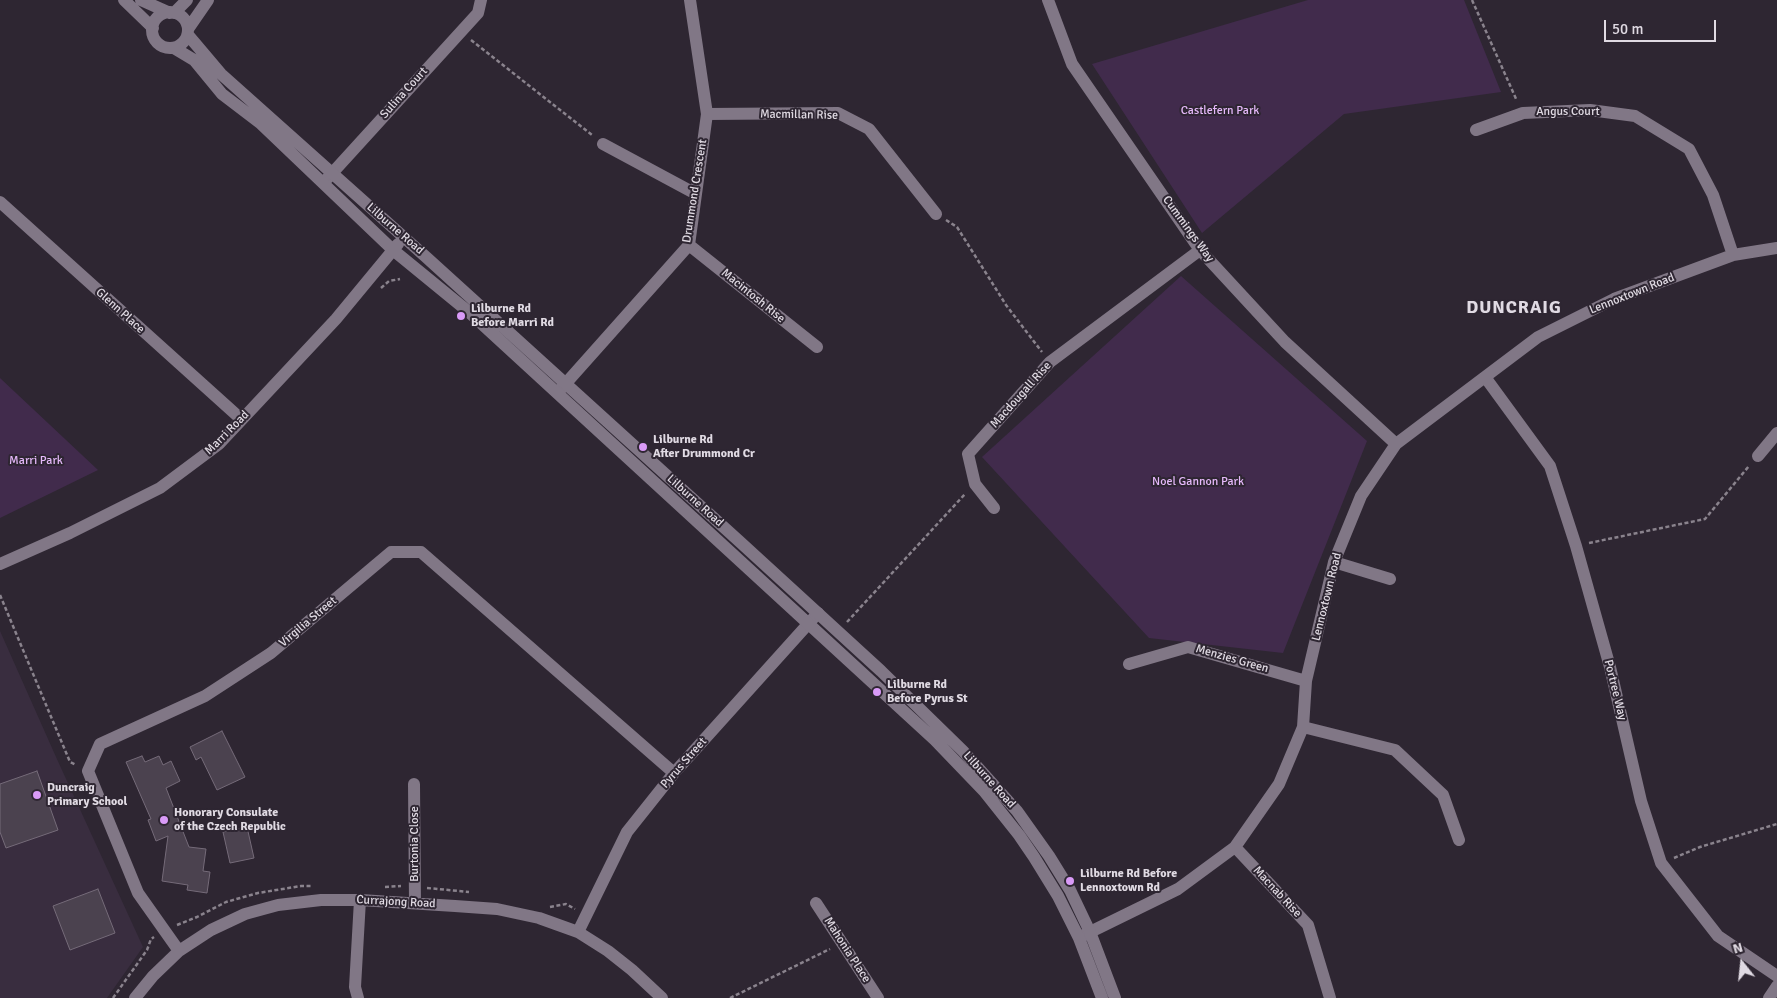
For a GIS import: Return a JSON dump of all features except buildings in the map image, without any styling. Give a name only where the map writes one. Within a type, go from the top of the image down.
[{"type":"street","points":[[124,0],[153,28]]},
{"type":"street","points":[[141,0],[184,19],[188,32]]},
{"type":"street","points":[[187,0],[172,13],[160,16],[154,24],[153,35],[156,41],[167,48],[174,48],[185,41],[188,32],[208,0]]},
{"type":"street","name":"Sulina Court","points":[[322,184],[478,13],[481,0]]},
{"type":"street","name":"Drummond Crescent","points":[[561,389],[689,245],[707,114],[690,0]]},
{"type":"street","name":"Cummings Way","points":[[1048,0],[1072,64],[1200,250],[1285,342],[1396,444]]},
{"type":"street","name":"Lilburne Road","points":[[188,32],[221,74],[404,237],[561,389],[916,721],[984,791],[1019,835],[1103,962],[1115,998]]},
{"type":"street","name":"Lilburne Road","points":[[174,48],[194,60],[222,94],[260,123],[393,250],[561,389],[818,613],[927,714],[1017,811],[1049,856],[1070,890],[1102,998]]},
{"type":"street","name":"Angus Court","points":[[1476,130],[1523,113],[1590,110],[1635,116],[1689,149],[1713,195],[1733,255]]},
{"type":"street","name":"Macmillan Rise","points":[[707,114],[838,113],[869,129],[936,214]]},
{"type":"street","points":[[603,144],[696,194]]},
{"type":"street","name":"Glenn Place","points":[[0,202],[241,418]]},
{"type":"street","name":"Marri Road","points":[[0,564],[70,533],[160,488],[219,444],[241,418],[336,319],[404,237]]},
{"type":"street","name":"Macintosh Rise","points":[[689,245],[817,347]]},
{"type":"street","name":"Lennoxtown Road","points":[[1084,935],[1178,889],[1235,847],[1279,784],[1303,727],[1306,681],[1334,562],[1361,496],[1396,444],[1538,336],[1614,299],[1733,255],[1777,248]]},
{"type":"street","name":"Macdougall Rise","points":[[994,508],[975,484],[968,454],[1050,362],[1200,250]]},
{"type":"street","name":"Portree Way","points":[[1485,377],[1550,466],[1576,546],[1610,668],[1641,801],[1662,863],[1718,936],[1777,976]]},
{"type":"street","points":[[1758,456],[1777,433]]},
{"type":"street","name":"Virgilia Street","points":[[88,771],[100,744],[205,696],[271,653],[391,552],[421,552],[674,773]]},
{"type":"street","points":[[1334,562],[1390,579]]},
{"type":"street","name":"Pyrus Street","points":[[578,932],[627,832],[674,773],[818,613]]},
{"type":"street","name":"Menzies Green","points":[[1128,664],[1188,646],[1306,681]]},
{"type":"street","points":[[1303,727],[1395,750],[1443,795],[1459,840]]},
{"type":"street","points":[[88,771],[138,893],[179,951]]},
{"type":"street","name":"Burtonia Close","points":[[414,784],[415,904]]},
{"type":"street","name":"Macnab Rise","points":[[1235,847],[1308,925],[1330,998]]},
{"type":"street","name":"Currajong Road","points":[[135,998],[153,976],[179,951],[211,930],[245,914],[278,904],[321,900],[360,900],[497,909],[538,918],[578,932],[608,951],[662,998]]},
{"type":"street","points":[[358,998],[355,987],[360,900]]},
{"type":"street","name":"Mahonia Place","points":[[816,903],[878,998]]},
{"type":"street","points":[[1769,998],[1777,986]]},
{"type":"path","points":[[1472,0],[1523,113]]},
{"type":"path","points":[[460,31],[603,144]]},
{"type":"path","points":[[936,214],[957,227],[1006,305],[1050,362]]},
{"type":"path","points":[[1576,546],[1705,518],[1758,456]]},
{"type":"path","points":[[846,623],[975,484]]},
{"type":"path","points":[[0,594],[70,762],[88,771]]},
{"type":"path","points":[[1662,863],[1700,847],[1777,824]]},
{"type":"path","points":[[730,998],[842,943]]},
{"type":"shaded area","name":"Duncraig Primary School","points":[[0,631],[143,947],[107,998],[0,998]]},
{"type":"green space","name":"Castlefern Park","points":[[1308,0],[1464,0],[1501,92],[1344,114],[1202,233],[1092,64]]},
{"type":"green space","name":"Noel Gannon Park","points":[[1181,276],[1367,441],[1283,653],[1149,638],[982,457]]},
{"type":"green space","name":"Marri Park","points":[[0,378],[98,470],[0,518]]},
{"type":"place","name":"Lilburne Rd Before Marri Rd","points":[[461,316]]},
{"type":"place","name":"Lilburne Rd After Drummond Cr","points":[[643,447]]},
{"type":"place","name":"Lilburne Rd Before Pyrus St","points":[[877,692]]},
{"type":"place","name":"Duncraig Primary School","points":[[37,795]]},
{"type":"place","name":"Honorary Consulate of the Czech Republic","points":[[164,820]]},
{"type":"place","name":"Lilburne Rd Before Lennoxtown Rd","points":[[1070,881]]},
{"type":"district","name":"DUNCRAIG","points":[[1514,308]]}]
